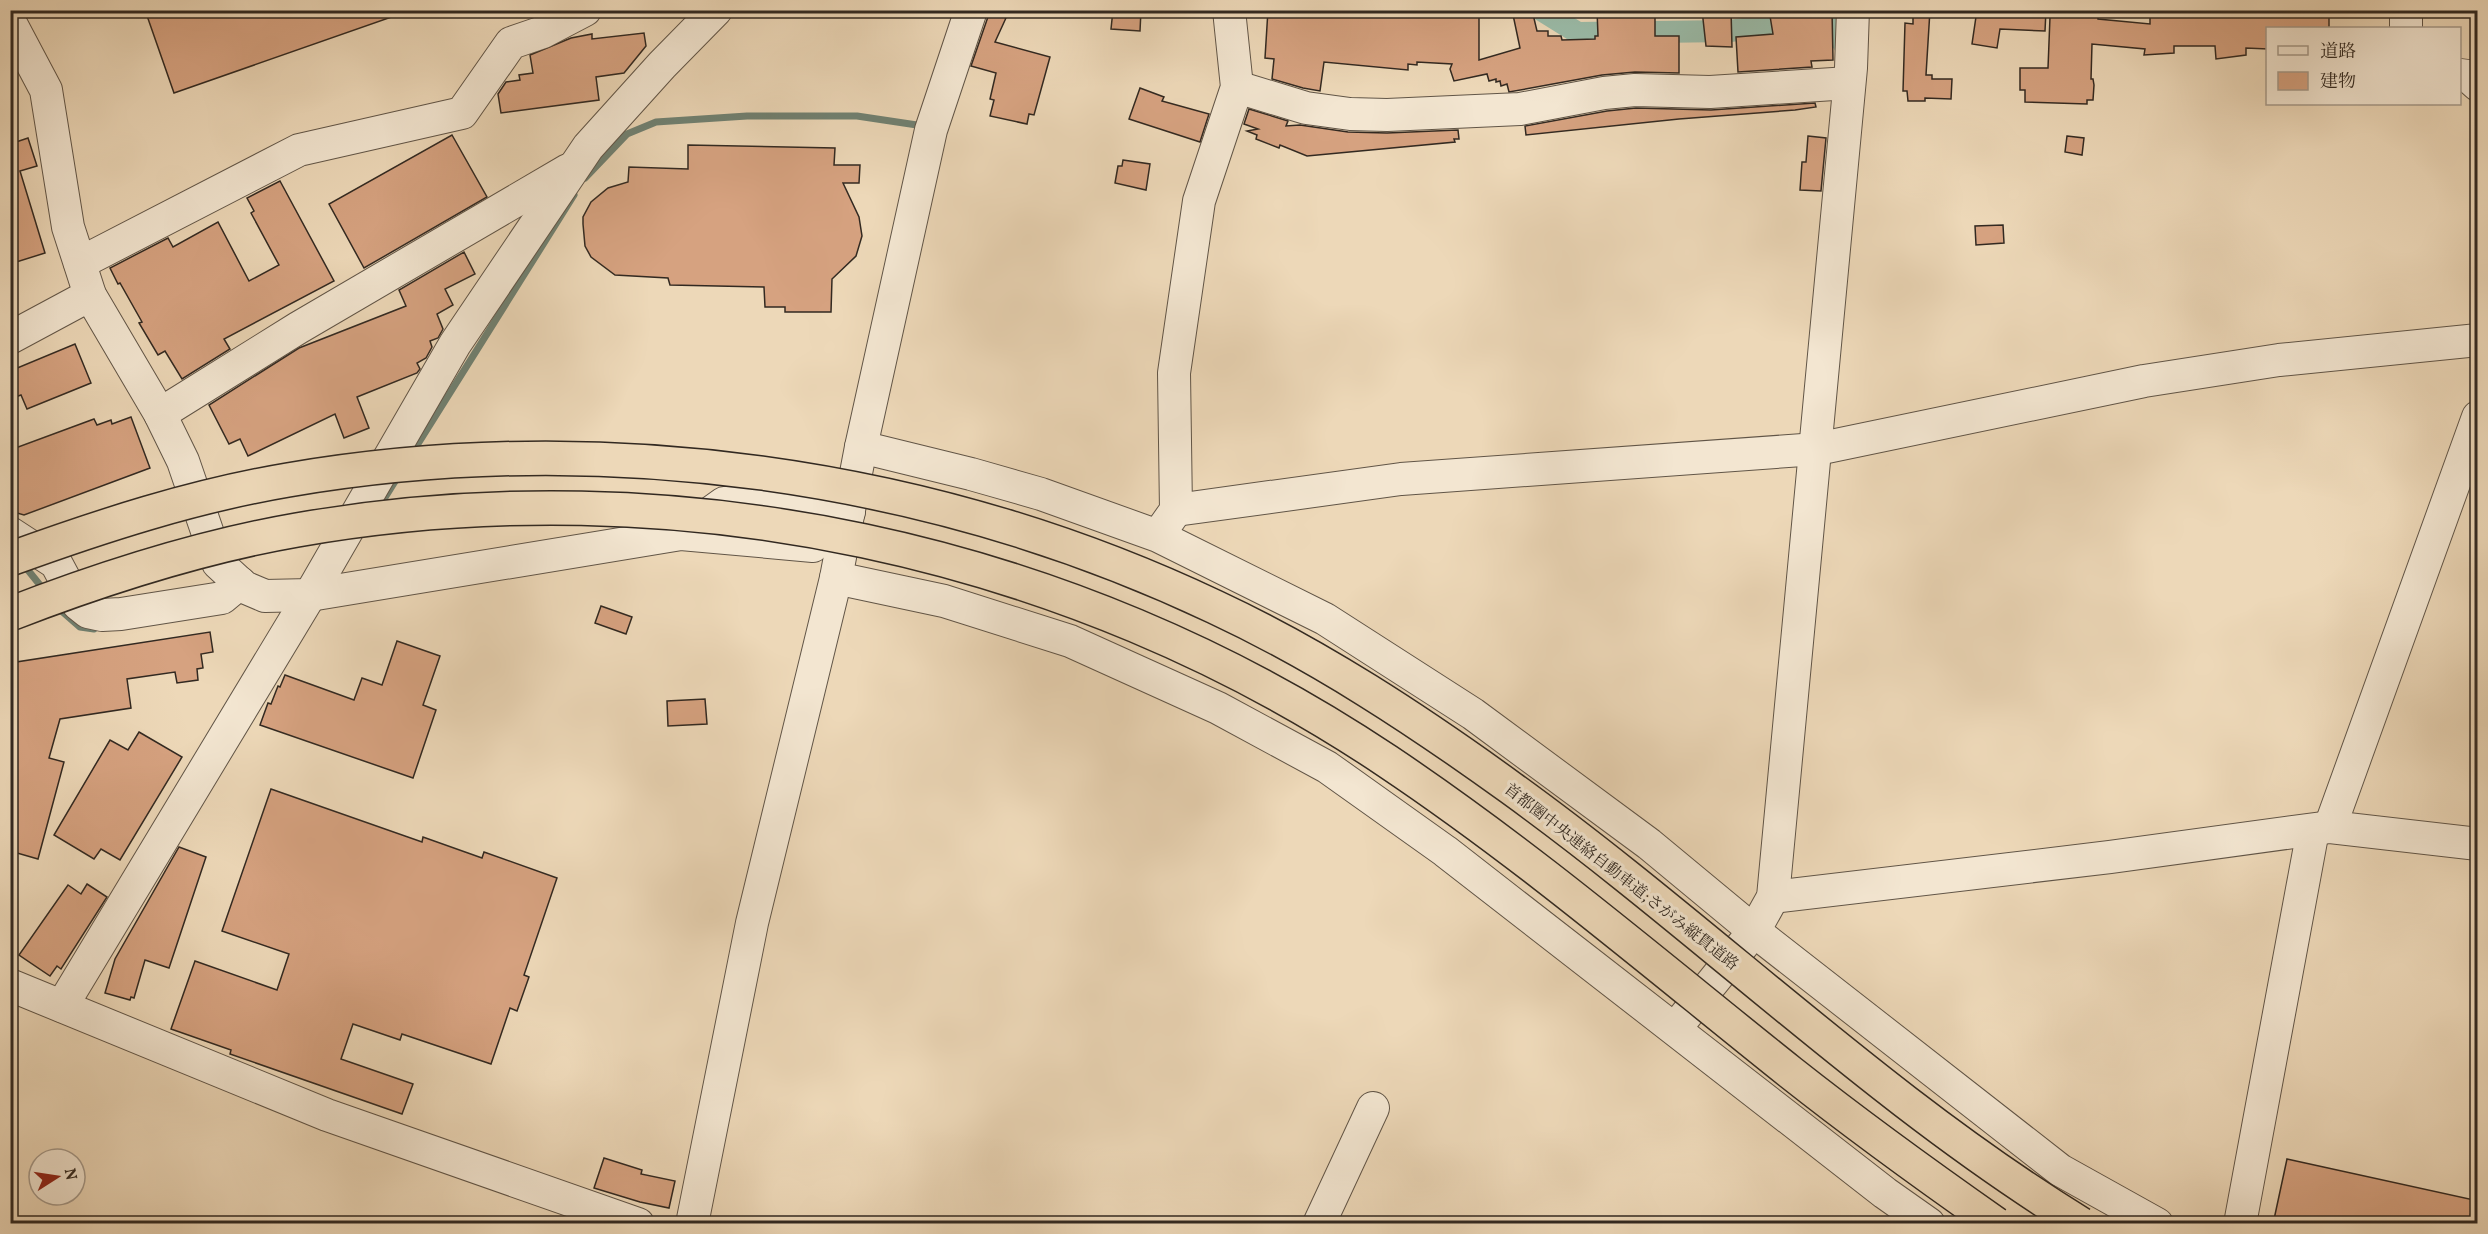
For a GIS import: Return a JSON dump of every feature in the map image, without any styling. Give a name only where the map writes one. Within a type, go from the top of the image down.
[{"type":"highway","name":"首都圏中央連絡自動車道;さがみ縦貫道路","points":[[10,559],[82,533],[185,502],[287,480],[394,466],[495,458],[581,459],[690,465],[794,478],[882,494],[1010,527],[1152,579],[1216,608],[1288,644],[1414,720],[1512,789],[1608,861],[1822,1037],[1929,1121],[2034,1195],[2081,1224]]},
{"type":"highway","points":[[10,614],[103,580],[183,556],[296,530],[394,516],[497,508],[586,507],[686,513],[777,524],[927,555],[998,575],[1071,599],[1137,625],[1197,653],[1266,688],[1384,759],[1566,890],[1792,1074],[1903,1159],[1995,1224]]},
{"type":"street","points":[[80,263],[299,150],[462,113],[511,43],[543,32],[585,10]]},
{"type":"street","points":[[62,1006],[310,595],[455,344],[588,147],[717,10]]},
{"type":"street","points":[[692,1224],[752,923],[838,563],[930,130],[971,10]]},
{"type":"street","points":[[1158,536],[1176,510],[1174,373],[1199,201],[1237,87],[1228,10]]},
{"type":"street","points":[[1674,1030],[1754,931],[1773,897],[1817,448],[1849,83],[1853,10]]},
{"type":"street","points":[[2406,10],[2406,27]]},
{"type":"street","points":[[10,22],[46,90],[68,227],[90,295],[160,414],[183,461],[218,563],[244,587],[265,596],[310,595],[681,534],[838,563],[944,601],[1070,641],[1218,708],[1327,768],[1445,851],[1885,1193],[1929,1224]]},
{"type":"street","points":[[2461,75],[2469,76],[2478,85]]},
{"type":"street","points":[[1237,87],[1306,108],[1350,114],[1387,115],[1520,109],[1604,93],[1635,90],[1710,92],[1849,83]]},
{"type":"street","points":[[160,414],[298,328],[578,164]]},
{"type":"street","points":[[10,338],[90,295]]},
{"type":"street","points":[[1176,510],[1401,479],[1817,448],[2144,381],[2279,360],[2478,340]]},
{"type":"street","points":[[2240,1224],[2321,829],[2478,417]]},
{"type":"street","points":[[861,447],[1041,494],[1158,536],[1325,619],[1473,714],[1649,844],[1754,931],[2060,1170],[2157,1224]]},
{"type":"street","points":[[681,534],[724,503],[782,501],[849,512]]},
{"type":"street","points":[[10,533],[56,563],[78,604],[87,612],[102,615],[121,614],[222,598],[240,582]]},
{"type":"street","points":[[1773,897],[2321,829],[2478,844]]},
{"type":"street","points":[[10,985],[327,1115],[638,1224]]},
{"type":"street","points":[[1319,1224],[1373,1108]]},
{"type":"building","points":[[145,10],[403,10],[403,13],[174,93]]},
{"type":"building","points":[[1113,10],[1141,10],[1140,31],[1111,29]]},
{"type":"building","points":[[1268,10],[1479,10],[1479,60],[1520,48],[1512,10],[1532,10],[1537,31],[1548,31],[1548,36],[1561,36],[1562,40],[1595,39],[1595,36],[1598,36],[1597,10],[1655,10],[1655,36],[1679,36],[1679,73],[1635,72],[1602,75],[1509,92],[1507,84],[1501,86],[1500,81],[1496,82],[1496,79],[1489,81],[1487,74],[1454,81],[1450,69],[1452,64],[1417,62],[1417,65],[1408,64],[1408,70],[1324,62],[1320,91],[1272,79],[1274,59],[1265,58]]},
{"type":"building","points":[[1702,10],[1731,10],[1732,47],[1706,46]]},
{"type":"building","points":[[1769,10],[1832,10],[1833,60],[1811,61],[1812,67],[1738,72],[1736,37],[1773,34]]},
{"type":"building","points":[[1913,10],[1930,10],[1926,75],[1932,75],[1932,79],[1952,79],[1951,99],[1925,98],[1925,101],[1908,101],[1907,91],[1903,91],[1905,23],[1913,24]]},
{"type":"building","points":[[1977,10],[2046,10],[2045,31],[2000,29],[1997,48],[1972,44]]},
{"type":"building","points":[[2080,10],[2098,10],[2098,19],[2150,24],[2150,10],[2329,10],[2329,27],[2266,27],[2266,49],[2246,48],[2246,55],[2216,59],[2215,46],[2174,46],[2174,53],[2144,55],[2145,49],[2092,44],[2093,100],[2087,100],[2087,104],[2025,102],[2025,90],[2020,90],[2020,68],[2048,68],[2050,17],[2079,17]]},
{"type":"building","points":[[990,11],[1006,18],[995,42],[1050,57],[1034,115],[1029,114],[1027,124],[990,116],[994,100],[990,99],[996,73],[971,66]]},
{"type":"building","points":[[644,33],[646,46],[624,73],[596,77],[599,100],[501,113],[498,94],[506,82],[520,80],[519,75],[533,73],[530,55],[571,38],[592,34],[592,39]]},
{"type":"building","points":[[1140,88],[1164,97],[1162,101],[1209,114],[1200,142],[1129,119]]},
{"type":"building","points":[[1815,103],[1816,107],[1795,110],[1526,135],[1525,126],[1636,108],[1711,110]]},
{"type":"building","points":[[1249,109],[1288,121],[1286,126],[1300,125],[1348,132],[1387,133],[1458,130],[1459,139],[1454,139],[1455,142],[1307,156],[1280,145],[1279,148],[1256,139],[1257,135],[1247,131],[1258,129],[1244,124]]},
{"type":"building","points":[[452,135],[487,197],[364,268],[329,204]]},
{"type":"building","points":[[1808,136],[1826,138],[1821,191],[1800,190],[1802,162],[1806,162]]},
{"type":"building","points":[[2067,136],[2084,138],[2082,155],[2065,152]]},
{"type":"building","points":[[28,138],[37,166],[20,171],[45,253],[10,264],[10,144]]},
{"type":"building","points":[[688,145],[835,148],[834,165],[860,165],[859,183],[843,183],[859,217],[862,236],[856,256],[832,279],[831,312],[785,312],[785,307],[765,307],[764,287],[670,285],[668,278],[615,275],[591,257],[585,246],[583,217],[591,202],[608,188],[628,182],[629,167],[688,169]]},
{"type":"building","points":[[1123,160],[1150,164],[1146,190],[1115,183],[1118,166],[1122,166]]},
{"type":"building","points":[[280,181],[334,281],[224,339],[230,349],[182,379],[165,351],[158,355],[139,323],[142,322],[110,268],[168,238],[173,247],[218,222],[249,281],[279,265],[251,213],[254,211],[247,198]]},
{"type":"building","points":[[2003,225],[2004,243],[1976,245],[1975,226]]},
{"type":"building","points":[[464,252],[475,274],[445,289],[453,305],[437,314],[443,329],[438,338],[430,341],[432,347],[426,358],[417,363],[420,369],[417,373],[357,397],[369,428],[344,438],[335,414],[248,456],[240,439],[229,444],[209,405],[299,348],[406,306],[399,290]]},
{"type":"building","points":[[75,344],[91,383],[27,409],[21,395],[10,399],[10,371]]},
{"type":"building","points":[[131,417],[150,468],[24,515],[10,511],[10,450],[94,419],[97,425],[111,420],[112,424]]},
{"type":"building","points":[[601,606],[632,617],[626,634],[595,623]]},
{"type":"building","points":[[210,632],[213,652],[201,654],[203,668],[197,669],[198,680],[177,683],[175,672],[127,679],[131,708],[60,719],[49,758],[64,762],[38,859],[10,851],[10,663]]},
{"type":"building","points":[[397,641],[440,656],[423,705],[436,710],[413,778],[260,725],[268,703],[271,704],[285,675],[354,700],[362,678],[382,685]]},
{"type":"building","points":[[705,699],[707,724],[668,726],[667,701]]},
{"type":"building","points":[[139,732],[182,757],[120,860],[101,849],[94,859],[54,835],[110,740],[128,750]]},
{"type":"building","points":[[271,789],[422,842],[423,837],[482,858],[484,852],[557,878],[524,975],[529,977],[517,1011],[510,1008],[491,1064],[402,1034],[400,1040],[353,1024],[341,1059],[413,1084],[402,1114],[230,1054],[231,1050],[171,1029],[195,961],[277,990],[289,954],[222,931]]},
{"type":"building","points":[[179,847],[206,857],[169,968],[145,960],[134,998],[131,997],[130,1000],[105,993],[115,959]]},
{"type":"building","points":[[87,884],[107,897],[61,969],[57,966],[50,976],[19,955],[68,885],[81,894]]},
{"type":"building","points":[[604,1158],[642,1170],[641,1174],[675,1181],[669,1208],[594,1188]]},
{"type":"building","points":[[2287,1159],[2474,1200],[2468,1224],[2273,1224]]},
{"type":"waterway","points":[[1541,10],[1578,33],[1730,31],[1836,16],[1844,22],[1843,43]]},
{"type":"waterway","points":[[585,178],[627,134],[656,122],[747,116],[857,116],[917,125]]},
{"type":"waterway","points":[[411,455],[574,195]]},
{"type":"waterway","points":[[381,504],[399,475]]},
{"type":"waterway","points":[[23,564],[44,590]]},
{"type":"waterway","points":[[56,606],[80,627],[94,629]]}]
